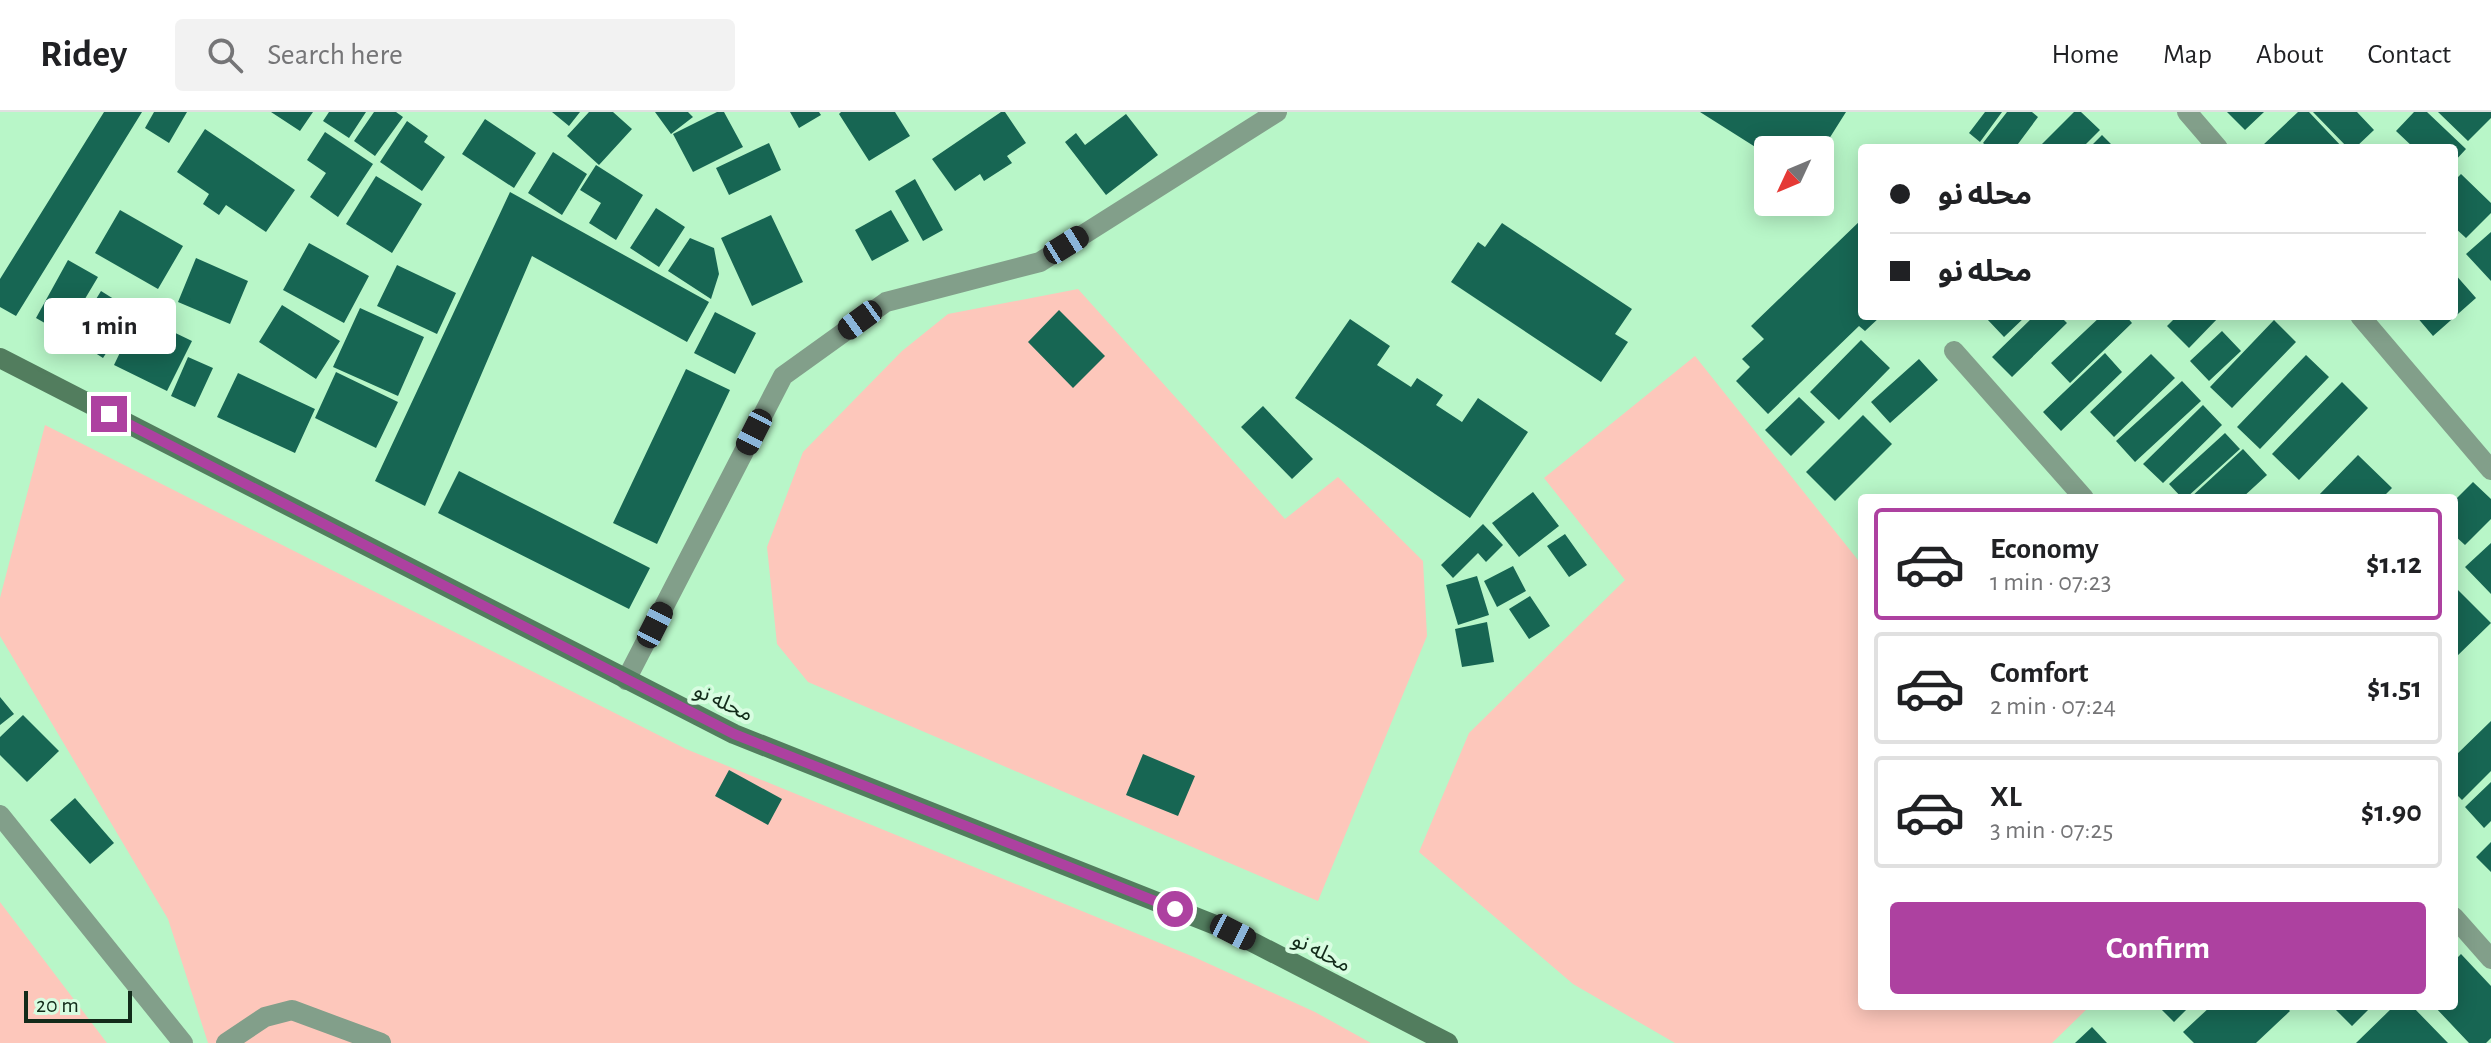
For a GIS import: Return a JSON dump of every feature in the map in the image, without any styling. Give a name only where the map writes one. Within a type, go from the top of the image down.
[{"type":"street","points":[[626,680],[783,376],[886,302],[1040,262],[1277,112]]},
{"type":"street","points":[[2187,112],[2215,144]]},
{"type":"street","points":[[2363,320],[2491,470]]},
{"type":"street","points":[[1954,351],[2080,494]]},
{"type":"street","name":"محله نو","points":[[0,358],[734,734],[1233,932],[1448,1043]]},
{"type":"street","points":[[0,815],[183,1043]]},
{"type":"street","points":[[2458,922],[2491,959]]},
{"type":"street","points":[[226,1043],[265,1017],[292,1010],[381,1043]]},
{"type":"shaded area","points":[[1078,289],[1285,519],[1338,477],[1423,561],[1427,636],[1318,901],[808,682],[777,644],[767,547],[803,452],[902,351],[948,314]]},
{"type":"shaded area","points":[[1695,356],[1858,560],[1858,1010],[2086,1010],[2052,1043],[1675,1043],[1573,984],[1419,852],[1469,733],[1625,580],[1544,478]]},
{"type":"shaded area","points":[[45,425],[686,749],[1194,957],[1315,1012],[1371,1043],[208,1043],[168,919],[0,636],[0,598]]},
{"type":"shaded area","points":[[0,902],[107,1043],[0,1043]]},
{"type":"building","points":[[104,112],[142,112],[16,316],[0,307],[0,279]]},
{"type":"building","points":[[154,112],[187,112],[169,143],[145,128]]},
{"type":"building","points":[[271,112],[313,112],[300,131]]},
{"type":"building","points":[[329,112],[366,112],[349,138],[323,121]]},
{"type":"building","points":[[374,112],[396,112],[403,117],[375,156],[354,141]]},
{"type":"building","points":[[552,112],[580,112],[569,126]]},
{"type":"building","points":[[589,112],[613,112],[632,129],[599,165],[567,136]]},
{"type":"building","points":[[655,112],[688,112],[693,117],[671,134]]},
{"type":"building","points":[[717,112],[724,112],[743,147],[693,172],[673,134]]},
{"type":"building","points":[[790,112],[819,112],[821,115],[799,128]]},
{"type":"building","points":[[895,112],[910,136],[869,161],[839,114]]},
{"type":"building","points":[[1005,112],[1026,143],[1007,156],[1012,163],[984,181],[980,174],[955,191],[932,159]]},
{"type":"building","points":[[1700,112],[1846,112],[1831,136],[1754,136],[1754,146]]},
{"type":"building","points":[[1985,112],[2002,112],[1980,142],[1969,133]]},
{"type":"building","points":[[2007,112],[2032,112],[2038,117],[2018,144],[1983,143]]},
{"type":"building","points":[[2074,112],[2081,112],[2100,130],[2086,144],[2042,144]]},
{"type":"building","points":[[2227,112],[2264,112],[2245,130]]},
{"type":"building","points":[[2298,112],[2309,112],[2339,144],[2264,144]]},
{"type":"building","points":[[2313,112],[2357,112],[2374,130],[2359,144],[2344,144]]},
{"type":"building","points":[[2414,112],[2427,112],[2466,149],[2458,158],[2458,144],[2410,144],[2396,131]]},
{"type":"building","points":[[2438,112],[2491,112],[2491,118],[2468,141]]},
{"type":"building","points":[[1126,114],[1158,155],[1106,195],[1065,142],[1076,133],[1085,145]]},
{"type":"building","points":[[485,119],[536,153],[514,188],[462,154]]},
{"type":"building","points":[[407,121],[428,136],[424,142],[445,157],[422,191],[380,162]]},
{"type":"building","points":[[205,129],[295,190],[266,232],[226,205],[219,215],[203,204],[209,194],[177,172]]},
{"type":"building","points":[[325,132],[373,164],[338,217],[310,197],[326,173],[307,160]]},
{"type":"building","points":[[2102,135],[2111,144],[2093,144]]},
{"type":"building","points":[[769,143],[781,170],[729,195],[716,168]]},
{"type":"building","points":[[553,152],[587,174],[562,215],[528,193]]},
{"type":"building","points":[[596,165],[643,195],[616,240],[589,223],[601,203],[580,190]]},
{"type":"building","points":[[2461,174],[2491,203],[2491,213],[2466,238],[2458,231],[2458,177]]},
{"type":"building","points":[[376,176],[422,204],[392,253],[346,224]]},
{"type":"building","points":[[915,179],[943,230],[923,241],[895,191]]},
{"type":"building","points":[[510,192],[709,302],[687,342],[532,256],[425,506],[375,481]]},
{"type":"building","points":[[656,208],[685,227],[659,267],[630,248]]},
{"type":"building","points":[[120,210],[183,246],[158,289],[95,253]]},
{"type":"building","points":[[891,210],[909,241],[872,261],[855,230]]},
{"type":"building","points":[[771,215],[803,282],[752,306],[721,238]]},
{"type":"building","points":[[1502,223],[1632,309],[1615,334],[1628,342],[1601,382],[1451,282],[1478,242],[1485,247]]},
{"type":"building","points":[[1858,223],[1858,320],[1877,320],[1865,331],[1859,326],[1768,414],[1736,381],[1750,367],[1742,359],[1764,339],[1751,326]]},
{"type":"building","points":[[2491,232],[2491,281],[2466,254]]},
{"type":"building","points":[[690,238],[714,248],[719,274],[711,299],[668,271]]},
{"type":"building","points":[[309,243],[369,276],[344,323],[283,290]]},
{"type":"building","points":[[196,258],[248,281],[230,324],[178,302]]},
{"type":"building","points":[[68,260],[98,277],[64,334],[36,318]]},
{"type":"building","points":[[397,265],[456,293],[437,334],[377,306]]},
{"type":"building","points":[[2458,278],[2476,298],[2458,314]]},
{"type":"building","points":[[101,291],[133,311],[103,358],[72,338]]},
{"type":"building","points":[[282,305],[340,341],[316,379],[259,342]]},
{"type":"building","points":[[360,308],[424,337],[398,396],[333,367]]},
{"type":"building","points":[[1059,310],[1105,356],[1073,388],[1028,342]]},
{"type":"building","points":[[715,312],[756,333],[735,374],[694,353]]},
{"type":"building","points":[[138,315],[192,341],[167,391],[114,365]]},
{"type":"building","points":[[1350,319],[1390,346],[1377,365],[1411,387],[1417,378],[1443,395],[1436,405],[1462,422],[1478,398],[1528,432],[1470,518],[1295,398]]},
{"type":"building","points":[[1988,320],[2022,320],[2004,337]]},
{"type":"building","points":[[2030,320],[2064,320],[2067,323],[2012,377],[1992,357]]},
{"type":"building","points":[[2097,320],[2129,320],[2132,323],[2070,383],[2051,363]]},
{"type":"building","points":[[2173,320],[2216,320],[2189,348],[2167,326]]},
{"type":"building","points":[[2274,320],[2296,342],[2232,408],[2210,387]]},
{"type":"building","points":[[2419,320],[2451,320],[2433,336]]},
{"type":"building","points":[[2222,331],[2241,351],[2209,381],[2190,361]]},
{"type":"building","points":[[1861,340],[1890,368],[1839,420],[1810,392]]},
{"type":"building","points":[[2105,353],[2122,372],[2061,431],[2043,412]]},
{"type":"building","points":[[2151,354],[2175,378],[2114,437],[2090,412]]},
{"type":"building","points":[[2306,355],[2329,377],[2260,449],[2237,427]]},
{"type":"building","points":[[188,357],[213,368],[195,407],[171,396]]},
{"type":"building","points":[[1919,359],[1938,380],[1890,423],[1871,402]]},
{"type":"building","points":[[686,369],[730,390],[657,544],[613,523]]},
{"type":"building","points":[[336,372],[398,402],[376,448],[315,418]]},
{"type":"building","points":[[238,373],[315,409],[295,453],[217,417]]},
{"type":"building","points":[[2182,381],[2201,401],[2135,462],[2116,441]]},
{"type":"building","points":[[2342,382],[2368,408],[2299,480],[2272,454]]},
{"type":"building","points":[[1799,397],[1825,422],[1791,456],[1765,430]]},
{"type":"building","points":[[2203,405],[2222,425],[2163,483],[2143,464]]},
{"type":"building","points":[[1263,406],[1313,459],[1292,479],[1241,427]]},
{"type":"building","points":[[1863,415],[1892,444],[1835,501],[1806,472]]},
{"type":"building","points":[[2225,433],[2240,449],[2190,494],[2178,494],[2169,484]]},
{"type":"building","points":[[2243,449],[2267,475],[2246,494],[2194,494]]},
{"type":"building","points":[[2358,455],[2392,488],[2386,494],[2320,494]]},
{"type":"building","points":[[459,471],[650,568],[629,609],[438,513]]},
{"type":"building","points":[[2473,482],[2491,499],[2491,519],[2465,545],[2458,539],[2458,497]]},
{"type":"building","points":[[1533,492],[1559,526],[1519,557],[1492,523]]},
{"type":"building","points":[[1483,524],[1503,545],[1486,562],[1478,553],[1453,578],[1441,565]]},
{"type":"building","points":[[1565,534],[1587,565],[1569,577],[1547,546]]},
{"type":"building","points":[[2491,543],[2491,594],[2465,567]]},
{"type":"building","points":[[1513,566],[1526,591],[1497,607],[1484,581]]},
{"type":"building","points":[[1477,576],[1489,615],[1458,625],[1446,585]]},
{"type":"building","points":[[2458,590],[2491,623],[2458,655]]},
{"type":"building","points":[[1530,596],[1550,626],[1529,639],[1509,609]]},
{"type":"building","points":[[1487,622],[1494,662],[1462,667],[1455,629]]},
{"type":"building","points":[[0,697],[14,714],[0,725]]},
{"type":"building","points":[[23,715],[59,751],[27,782],[0,755],[0,737]]},
{"type":"building","points":[[2491,721],[2491,771],[2462,800],[2458,796],[2458,753]]},
{"type":"building","points":[[1143,754],[1195,776],[1178,816],[1126,795]]},
{"type":"building","points":[[729,770],[782,799],[768,825],[715,796]]},
{"type":"building","points":[[2491,782],[2491,821],[2484,828],[2465,807]]},
{"type":"building","points":[[75,798],[114,843],[90,864],[50,820]]},
{"type":"building","points":[[2491,842],[2491,872],[2476,857]]},
{"type":"building","points":[[2461,954],[2491,986],[2491,1038],[2486,1043],[2469,1043],[2438,1010],[2458,1010],[2458,957]]},
{"type":"building","points":[[2162,1010],[2186,1010],[2174,1022]]},
{"type":"building","points":[[2207,1010],[2290,1011],[2256,1043],[2194,1043],[2183,1032]]},
{"type":"building","points":[[2336,1010],[2368,1010],[2352,1026]]},
{"type":"building","points":[[2390,1010],[2416,1010],[2448,1043],[2356,1043]]},
{"type":"building","points":[[2092,1027],[2107,1043],[2075,1043]]},
{"type":"route","points":[[109,414],[734,734],[1175,909]]}]
